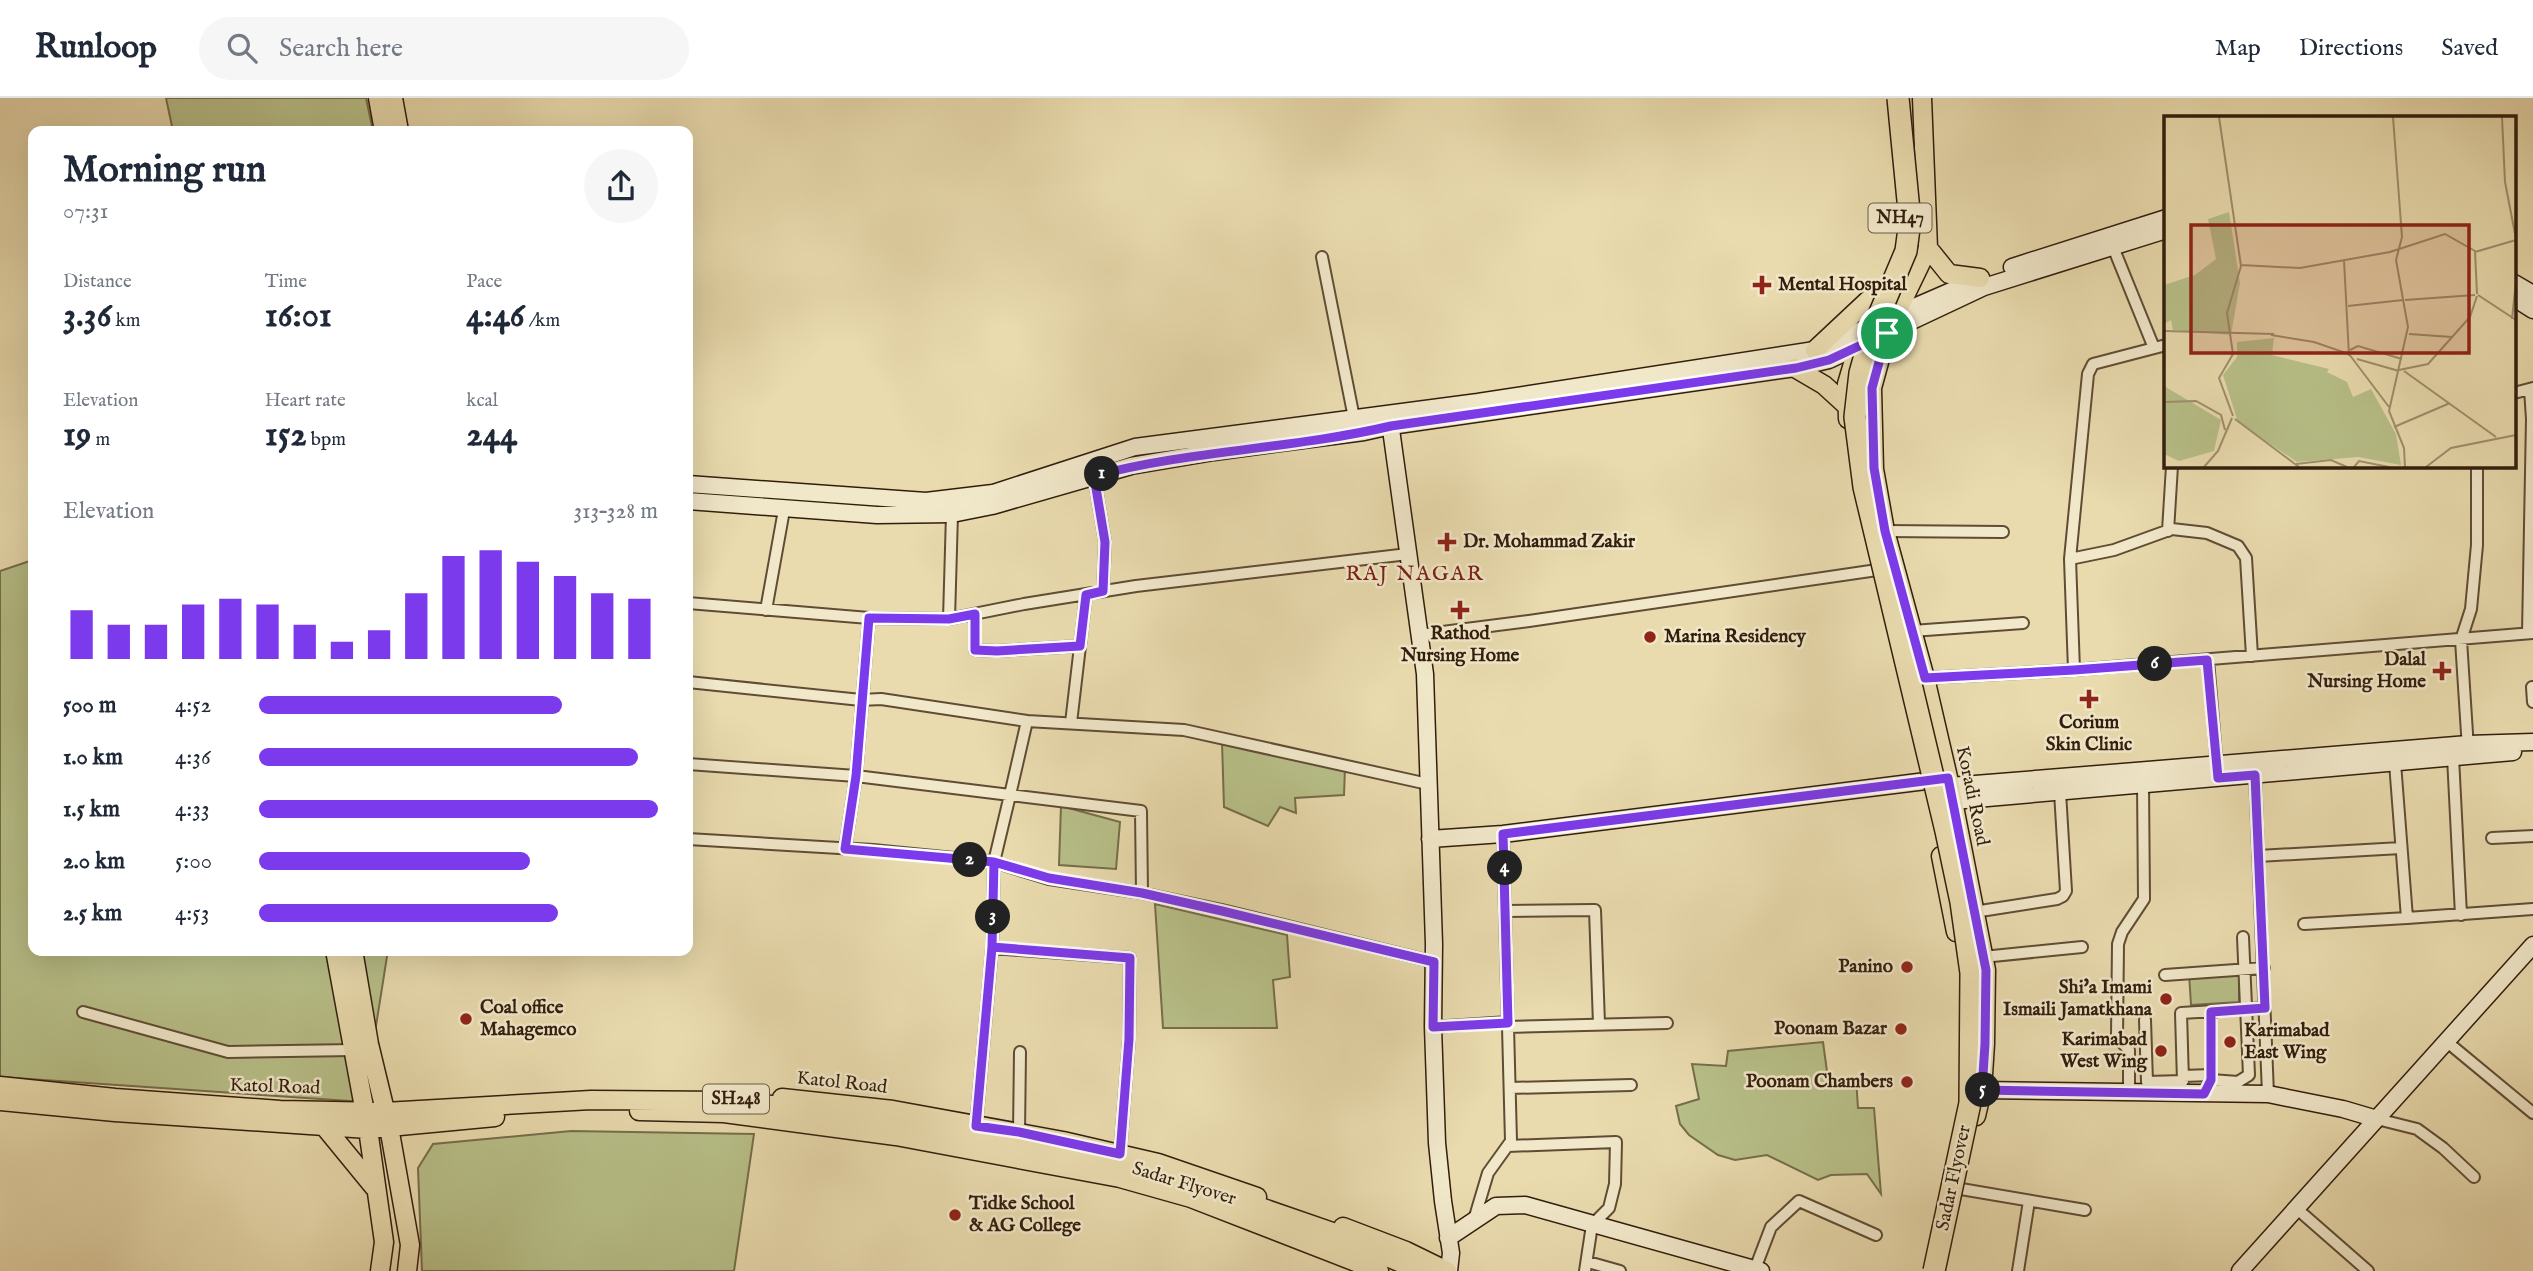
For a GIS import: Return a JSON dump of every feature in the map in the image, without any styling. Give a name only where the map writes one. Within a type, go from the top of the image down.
[{"type":"highway","name":"Sadar Flyover","points":[[1898,98],[1909,231],[1906,251],[1871,334],[1860,373],[1856,417],[1864,488],[1946,831],[1961,902],[1971,973],[1970,1103],[1936,1271]]},
{"type":"highway","name":"Sadar Flyover","points":[[1910,98],[1917,172],[1917,231],[1913,256],[1890,309],[1870,368],[1863,418],[1871,490],[1953,835],[1978,976],[1976,1097],[1936,1271]]},
{"type":"highway","name":"Sadar Flyover","points":[[726,1107],[744,1111],[770,1109],[897,1122],[1118,1164],[1244,1202],[1350,1240],[1424,1271]]},
{"type":"highway","name":"Sadar Flyover","points":[[770,1109],[898,1129],[1116,1169],[1218,1199],[1406,1271]]},
{"type":"main road","points":[[378,98],[383,126]]},
{"type":"main road","points":[[393,98],[398,126]]},
{"type":"main road","name":"NH47","points":[[1860,340],[1898,248],[1901,229],[1891,98]]},
{"type":"main road","name":"NH47","points":[[1887,333],[1928,248],[1922,98]]},
{"type":"main road","points":[[693,501],[877,515],[952,514],[992,506],[1131,466],[1364,432],[1390,419],[1815,350],[1887,333],[1984,287],[2109,242],[2164,218]]},
{"type":"main road","points":[[693,484],[926,501],[993,493],[1135,447],[1353,418],[1390,419],[1796,368],[1829,360],[1896,314],[1980,278],[2109,242],[2164,230]]},
{"type":"main road","points":[[1928,248],[1949,274],[1980,278]]},
{"type":"main road","points":[[2516,284],[2533,294]]},
{"type":"main road","points":[[1815,350],[1878,291]]},
{"type":"main road","points":[[2516,299],[2533,310]]},
{"type":"main road","name":"Koradi Road","points":[[1887,333],[1872,388],[1874,468],[1885,531],[1925,678],[1950,788],[1986,970],[1982,1090],[1944,1271]]},
{"type":"main road","points":[[1860,340],[1847,384],[1846,406],[1853,467],[1864,531],[1924,781],[1956,932],[1962,975],[1963,1092],[1955,1144],[1927,1271]]},
{"type":"main road","points":[[1796,368],[1824,385],[1846,406]]},
{"type":"main road","points":[[1390,419],[1424,674],[1437,1143],[1451,1253],[1448,1271]]},
{"type":"main road","points":[[1430,839],[1503,834],[1924,781],[1950,788],[2060,792],[2143,784],[2218,771],[2255,775],[2395,763],[2533,742]]},
{"type":"main road","points":[[1950,788],[2463,752],[2533,751]]},
{"type":"main road","points":[[2240,1271],[2533,945]]},
{"type":"main road","points":[[336,956],[366,1120],[384,1242],[380,1271]]},
{"type":"main road","points":[[354,956],[410,1245],[407,1271]]},
{"type":"main road","name":"Katol Road","points":[[0,1086],[366,1120]]},
{"type":"main road","points":[[1982,1090],[2129,1092],[2206,1086],[2268,1094],[2343,1109],[2376,1119]]},
{"type":"main road","name":"Katol Road","points":[[0,1101],[324,1126],[387,1119],[726,1107],[771,1097],[839,1103],[1019,1132],[1169,1167],[1370,1236],[1448,1271]]},
{"type":"main road","name":"Katol Road","points":[[726,1107],[1120,1178],[1191,1198],[1379,1271]]},
{"type":"main road","points":[[324,1126],[376,1190]]},
{"type":"main road","points":[[1448,1238],[1496,1206],[1525,1205],[1758,1270]]},
{"type":"street","points":[[2074,670],[2070,559],[2088,374],[2094,364],[2160,346],[2109,242]]},
{"type":"street","points":[[1322,257],[1353,418]]},
{"type":"street","points":[[1925,678],[2074,670],[2530,633],[2531,389]]},
{"type":"street","points":[[2168,531],[2172,467]]},
{"type":"street","points":[[2461,915],[2461,639],[2471,609],[2477,545],[2477,467]]},
{"type":"street","points":[[1094,476],[1105,542],[1103,591]]},
{"type":"street","points":[[766,610],[784,510]]},
{"type":"street","points":[[949,619],[952,514]]},
{"type":"street","points":[[2070,559],[2114,550],[2172,529],[2207,533],[2238,546],[2246,558],[2252,656]]},
{"type":"street","points":[[1885,531],[2003,532]]},
{"type":"street","points":[[693,603],[869,618],[949,619],[1103,591],[1408,554]]},
{"type":"street","points":[[1419,635],[1895,568]]},
{"type":"street","points":[[1071,723],[1086,595]]},
{"type":"street","points":[[975,614],[975,650],[1080,646]]},
{"type":"street","points":[[845,849],[856,776],[860,700],[869,618]]},
{"type":"street","points":[[1912,631],[2023,622]]},
{"type":"street","points":[[2207,660],[2218,771]]},
{"type":"street","points":[[693,683],[860,700],[881,699],[1027,721],[1184,730],[1429,784]]},
{"type":"street","points":[[2532,687],[2533,702]]},
{"type":"street","points":[[976,1126],[992,947],[994,862],[1027,721]]},
{"type":"street","points":[[2395,763],[2407,918]]},
{"type":"street","points":[[693,764],[856,776],[1141,811],[1142,893]]},
{"type":"street","points":[[2255,775],[2268,1094]]},
{"type":"street","points":[[2129,1092],[2129,1050],[2118,1037],[2118,944],[2122,932],[2144,899],[2143,784]]},
{"type":"street","points":[[1974,912],[2063,896],[2066,891],[2060,792]]},
{"type":"street","points":[[1472,1223],[1476,1218],[1488,1173],[1511,1141],[1503,834]]},
{"type":"street","points":[[2492,838],[2533,836]]},
{"type":"street","points":[[693,839],[994,862],[1049,878],[1142,893],[1434,962]]},
{"type":"street","points":[[2258,856],[2402,848]]},
{"type":"street","points":[[2304,924],[2533,909]]},
{"type":"street","points":[[1506,911],[1595,910],[1599,1024]]},
{"type":"street","points":[[2183,1079],[2191,1085],[2206,1086],[2238,1082],[2249,1074],[2243,937]]},
{"type":"street","points":[[992,947],[1130,958],[1129,1039],[1120,1154]]},
{"type":"street","points":[[1983,957],[2082,947]]},
{"type":"street","points":[[2165,975],[2264,968]]},
{"type":"street","points":[[2183,1079],[2181,1013],[2265,1008]]},
{"type":"street","points":[[83,1012],[228,1052],[354,1050]]},
{"type":"street","points":[[2206,1086],[2211,1012]]},
{"type":"street","points":[[2144,1020],[2147,1082],[2183,1079],[2206,1086]]},
{"type":"street","points":[[1433,1027],[1667,1023]]},
{"type":"street","points":[[2446,1041],[2533,1113]]},
{"type":"street","points":[[1019,1132],[1020,1052]]},
{"type":"street","points":[[1510,1088],[1631,1085]]},
{"type":"street","points":[[2376,1119],[2417,1129],[2443,1148],[2474,1177]]},
{"type":"street","points":[[1508,1146],[1616,1142],[1615,1184],[1609,1208],[1592,1225],[1586,1266],[1620,1271]]},
{"type":"street","points":[[1961,1189],[2085,1210]]},
{"type":"street","points":[[1758,1270],[1771,1227],[1799,1201],[1876,1235]]},
{"type":"street","points":[[2029,1201],[2018,1271],[2032,1271]]},
{"type":"street","points":[[2296,1208],[2368,1271]]},
{"type":"green space","points":[[166,98],[366,98],[372,126],[172,126]]},
{"type":"green space","points":[[28,562],[28,956],[387,956],[364,1102],[0,1077],[0,571]]},
{"type":"green space","points":[[1222,742],[1345,768],[1344,795],[1295,798],[1296,813],[1280,807],[1268,826],[1224,807]]},
{"type":"green space","points":[[1061,806],[1120,822],[1116,869],[1059,865]]},
{"type":"green space","points":[[1155,904],[1287,935],[1290,977],[1273,980],[1277,1028],[1163,1028]]},
{"type":"green space","points":[[2239,972],[2239,1002],[2191,1005],[2189,973]]},
{"type":"green space","points":[[1823,1042],[1828,1079],[1856,1078],[1858,1108],[1874,1108],[1881,1194],[1867,1174],[1831,1175],[1818,1180],[1767,1155],[1735,1160],[1718,1155],[1689,1135],[1680,1124],[1676,1106],[1699,1099],[1692,1064],[1726,1066],[1728,1051]]},
{"type":"green space","points":[[571,1131],[754,1134],[734,1271],[422,1271],[418,1168],[433,1144]]},
{"type":"place","name":"Mental Hospital","points":[[1762,285]]},
{"type":"place","name":"Dr. Mohammad Zakir","points":[[1447,542]]},
{"type":"place","name":"Rathod Nursing Home","points":[[1460,610]]},
{"type":"place","name":"Marina Residency","points":[[1650,637]]},
{"type":"place","name":"Dalal Nursing Home","points":[[2442,671]]},
{"type":"place","name":"Corium Skin Clinic","points":[[2089,699]]},
{"type":"place","name":"Panino","points":[[1907,967]]},
{"type":"place","name":"Shi'a Imami Ismaili Jamatkhana","points":[[2166,999]]},
{"type":"place","name":"Coal office Mahagemco","points":[[466,1019]]},
{"type":"place","name":"Poonam Bazar","points":[[1901,1029]]},
{"type":"place","name":"Karimabad East Wing","points":[[2230,1042]]},
{"type":"place","name":"Karimabad West Wing","points":[[2161,1051]]},
{"type":"place","name":"Poonam Chambers","points":[[1907,1082]]},
{"type":"place","name":"Tidke School & AG College","points":[[955,1215]]},
{"type":"district","name":"RAJ NAGAR","points":[[1415,574]]},
{"type":"route","points":[[1887,333],[1829,360],[1796,368],[1214,452],[1131,466],[1094,476],[1105,542],[1103,591],[1086,595],[1080,646],[975,650],[975,614],[949,619],[869,618],[860,700],[856,776],[845,849],[994,862],[992,947],[976,1126],[1019,1132],[1120,1154],[1129,1039],[1130,958],[992,947],[994,862],[1049,878],[1142,893],[1434,962],[1433,1027],[1508,1023],[1503,834],[1948,778],[1986,970],[1982,1090],[2204,1094],[2211,1080],[2211,1012],[2265,1008],[2255,775],[2218,778],[2207,660],[1925,678],[1885,531],[1874,468],[1872,388],[1887,333]]}]
